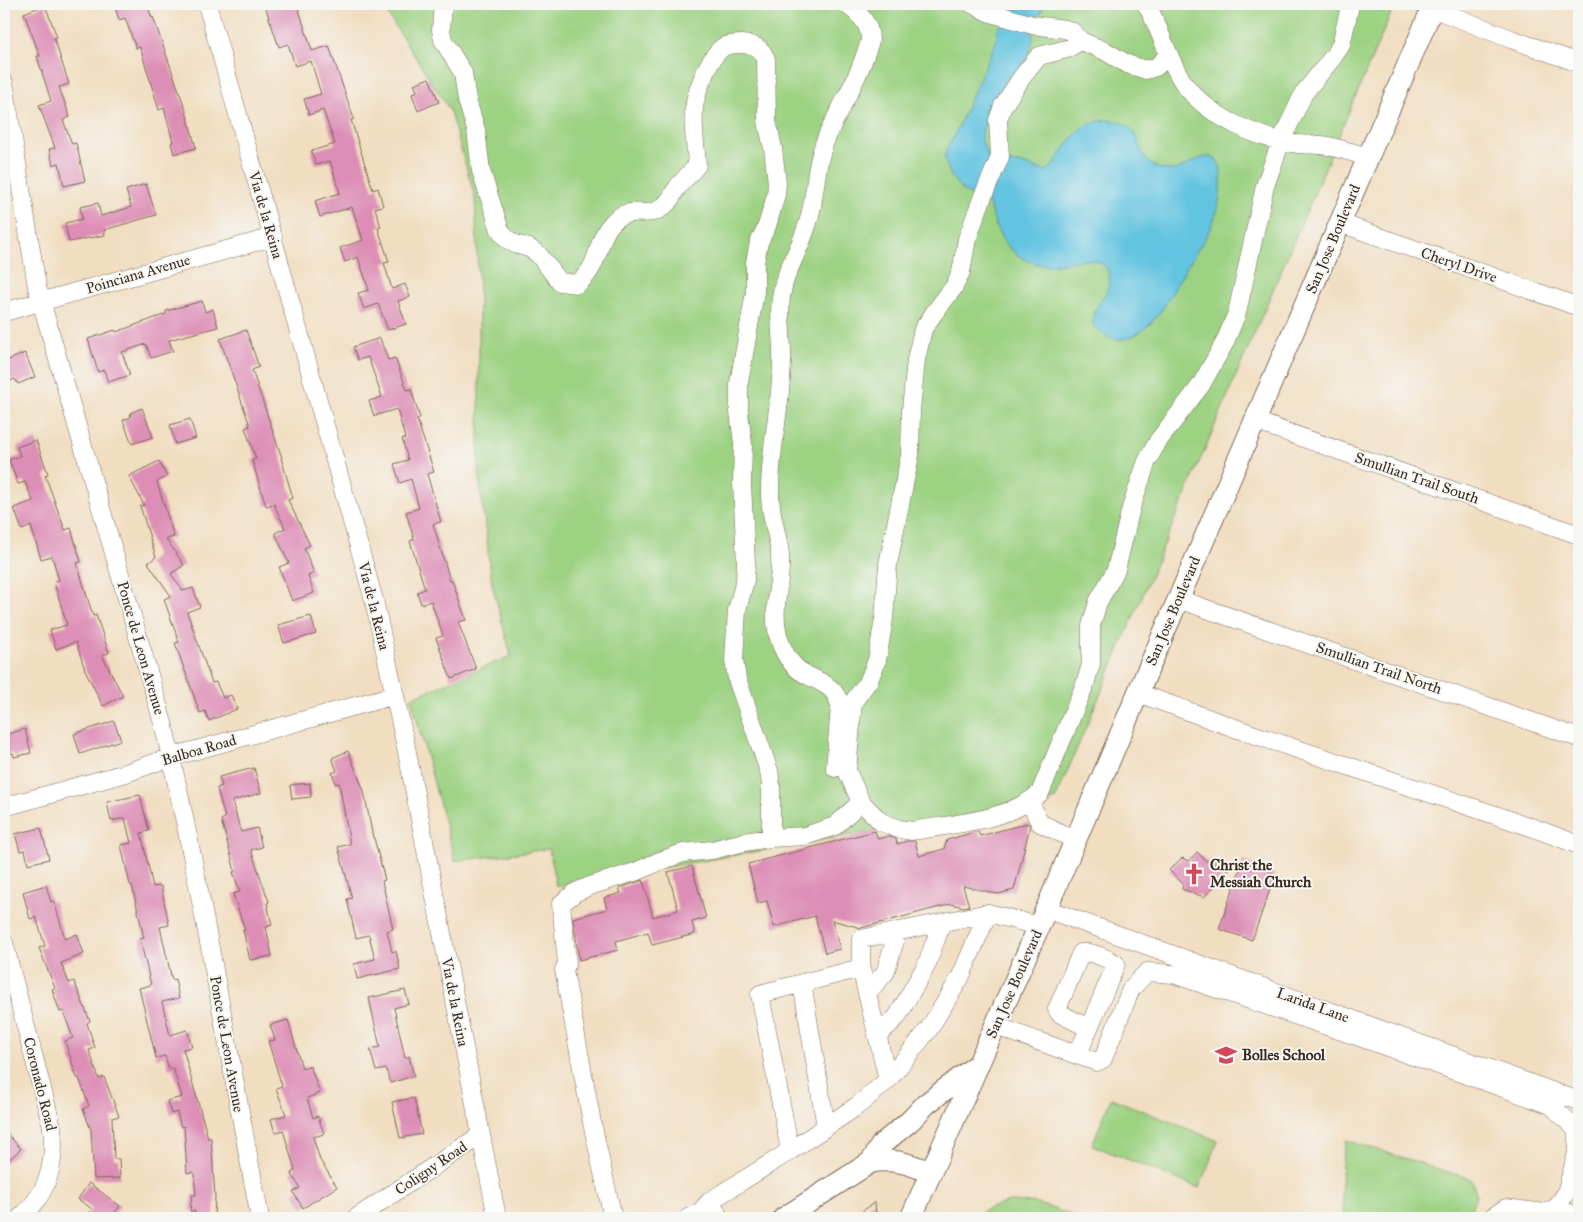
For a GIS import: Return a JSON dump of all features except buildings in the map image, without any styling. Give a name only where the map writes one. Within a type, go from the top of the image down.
[{"type":"main road","name":"San Jose Boulevard","points":[[911,1218],[1043,918],[1178,598],[1433,6]]},
{"type":"main road","points":[[871,1162],[882,1144],[910,1121],[926,1104],[979,1063]]},
{"type":"main road","points":[[784,1218],[871,1162],[886,1159],[904,1162],[930,1172]]},
{"type":"street","name":"Via de la Reina","points":[[207,4],[374,600],[407,752],[497,1218]]},
{"type":"street","points":[[443,4],[441,30],[444,40],[463,73],[467,100],[476,130],[481,170],[500,230],[507,239],[538,254],[560,282],[577,284],[585,278],[592,269],[606,232],[612,223],[622,215],[633,212],[654,212],[666,205],[697,164],[695,102],[714,56],[723,47],[734,44],[754,45],[762,51],[766,59],[767,121],[773,148],[777,183],[776,195],[767,226],[759,242],[755,262],[755,292],[739,383],[739,412],[743,444],[742,483],[746,564],[737,610],[734,660],[737,679],[769,771],[771,785],[771,838]]},
{"type":"street","points":[[845,700],[824,683],[804,674],[793,664],[784,651],[778,634],[776,598],[780,555],[771,515],[769,494],[782,378],[780,301],[785,281],[802,242],[810,216],[818,164],[824,144],[860,71],[870,43],[866,21],[846,4]]},
{"type":"street","points":[[972,4],[988,12],[1036,26],[1065,29],[1073,32],[1081,41],[1105,51],[1128,64],[1146,70],[1156,67],[1169,55]]},
{"type":"street","points":[[1146,4],[1160,29],[1169,55],[1184,84],[1215,113],[1233,124],[1281,141],[1327,146],[1368,157]]},
{"type":"street","points":[[1036,26],[1043,35],[1043,45],[1039,56],[1022,77],[1003,106],[998,120],[1000,157],[967,239],[961,272],[954,287],[923,329],[916,360],[911,410],[910,455],[888,564],[884,619],[877,660],[869,680],[845,700],[843,738],[847,771],[861,802],[881,822],[899,829],[912,831],[1003,814],[1030,802],[1040,793],[1085,684],[1091,664],[1091,626],[1098,602],[1116,570],[1131,508],[1146,461],[1158,441],[1201,385],[1225,342],[1237,313],[1265,186],[1281,141],[1304,93],[1341,45],[1349,4]]},
{"type":"street","points":[[1433,6],[1510,39],[1579,63]]},
{"type":"street","points":[[1039,56],[1067,50],[1081,41]]},
{"type":"street","name":"Ponce de Leon Avenue","points":[[4,83],[37,287],[163,723],[171,757],[260,1218]]},
{"type":"street","name":"Cheryl Drive","points":[[1340,223],[1579,307]]},
{"type":"street","name":"Poinciana Avenue","points":[[4,312],[272,237]]},
{"type":"street","name":"Smullian Trail South","points":[[1255,422],[1579,535]]},
{"type":"street","name":"Smullian Trail North","points":[[1178,598],[1579,738]]},
{"type":"street","points":[[1138,693],[1246,732],[1531,827],[1579,845]]},
{"type":"street","name":"Balboa Road","points":[[4,807],[126,773],[171,757],[395,695]]},
{"type":"street","points":[[613,1218],[592,1123],[564,970],[567,963],[561,904],[576,892],[590,886],[638,871],[683,853],[712,850],[771,838],[805,836],[835,826],[861,802]]},
{"type":"street","points":[[1030,802],[1040,823],[1075,840]]},
{"type":"street","points":[[888,1080],[861,968],[861,939],[988,913]]},
{"type":"street","points":[[688,1218],[700,1213],[710,1202],[857,1106],[888,1080],[929,1029],[960,978],[988,913]]},
{"type":"street","name":"Larida Lane","points":[[988,913],[1043,918],[1579,1101]]},
{"type":"street","points":[[878,1036],[897,1017],[921,975],[942,922]]},
{"type":"street","points":[[867,993],[885,973],[898,931]]},
{"type":"street","name":"Coronado Road","points":[[4,943],[52,1127],[54,1147],[48,1178],[42,1193],[32,1207],[20,1218]]},
{"type":"street","points":[[790,1151],[760,994],[861,968]]},
{"type":"street","points":[[996,1026],[1097,1062],[1103,1059],[1131,989],[1147,972],[1173,974],[1359,1037],[1551,1106],[1576,1129],[1578,1149],[1566,1194],[1557,1207],[1545,1213],[1538,1215],[1506,1208],[1491,1218]]},
{"type":"street","points":[[802,983],[826,1127]]},
{"type":"street","points":[[1071,1053],[1080,1046],[1088,1028]]},
{"type":"street","name":"Coligny Road","points":[[356,1218],[481,1135]]},
{"type":"street","points":[[710,1202],[720,1218]]},
{"type":"street","points":[[1557,1207],[1579,1218]]},
{"type":"green space","points":[[381,4],[1395,4],[1055,800],[556,886],[549,849],[455,861],[411,698],[511,656],[492,584],[479,476],[479,297],[475,197],[449,109]]},
{"type":"green space","points":[[1111,1098],[1218,1141],[1199,1188],[1092,1145]]},
{"type":"green space","points":[[1346,1140],[1471,1179],[1477,1195],[1467,1218],[1344,1218],[1341,1179]]},
{"type":"green space","points":[[1009,1202],[1035,1203],[1082,1218],[971,1218],[985,1210]]},
{"type":"water","points":[[1002,4],[1044,4],[1041,13],[1032,21],[1031,30],[1033,37],[1027,58],[993,104],[986,117],[981,139],[993,169],[1003,168],[1007,163],[1018,163],[1046,171],[1052,167],[1068,143],[1079,131],[1098,121],[1105,120],[1119,122],[1131,129],[1147,160],[1151,164],[1165,170],[1180,168],[1207,157],[1217,160],[1220,166],[1219,203],[1209,231],[1160,312],[1149,325],[1130,337],[1123,339],[1110,338],[1093,325],[1094,314],[1109,284],[1108,272],[1104,265],[1090,260],[1081,260],[1041,265],[1017,255],[1003,240],[995,224],[987,197],[970,195],[964,191],[953,179],[946,164],[946,151],[997,39],[997,31],[1006,21],[1008,13]]},
{"type":"place","name":"Christ the Messiah Church","points":[[1194,874]]},
{"type":"place","name":"Bolles School","points":[[1226,1055]]}]
